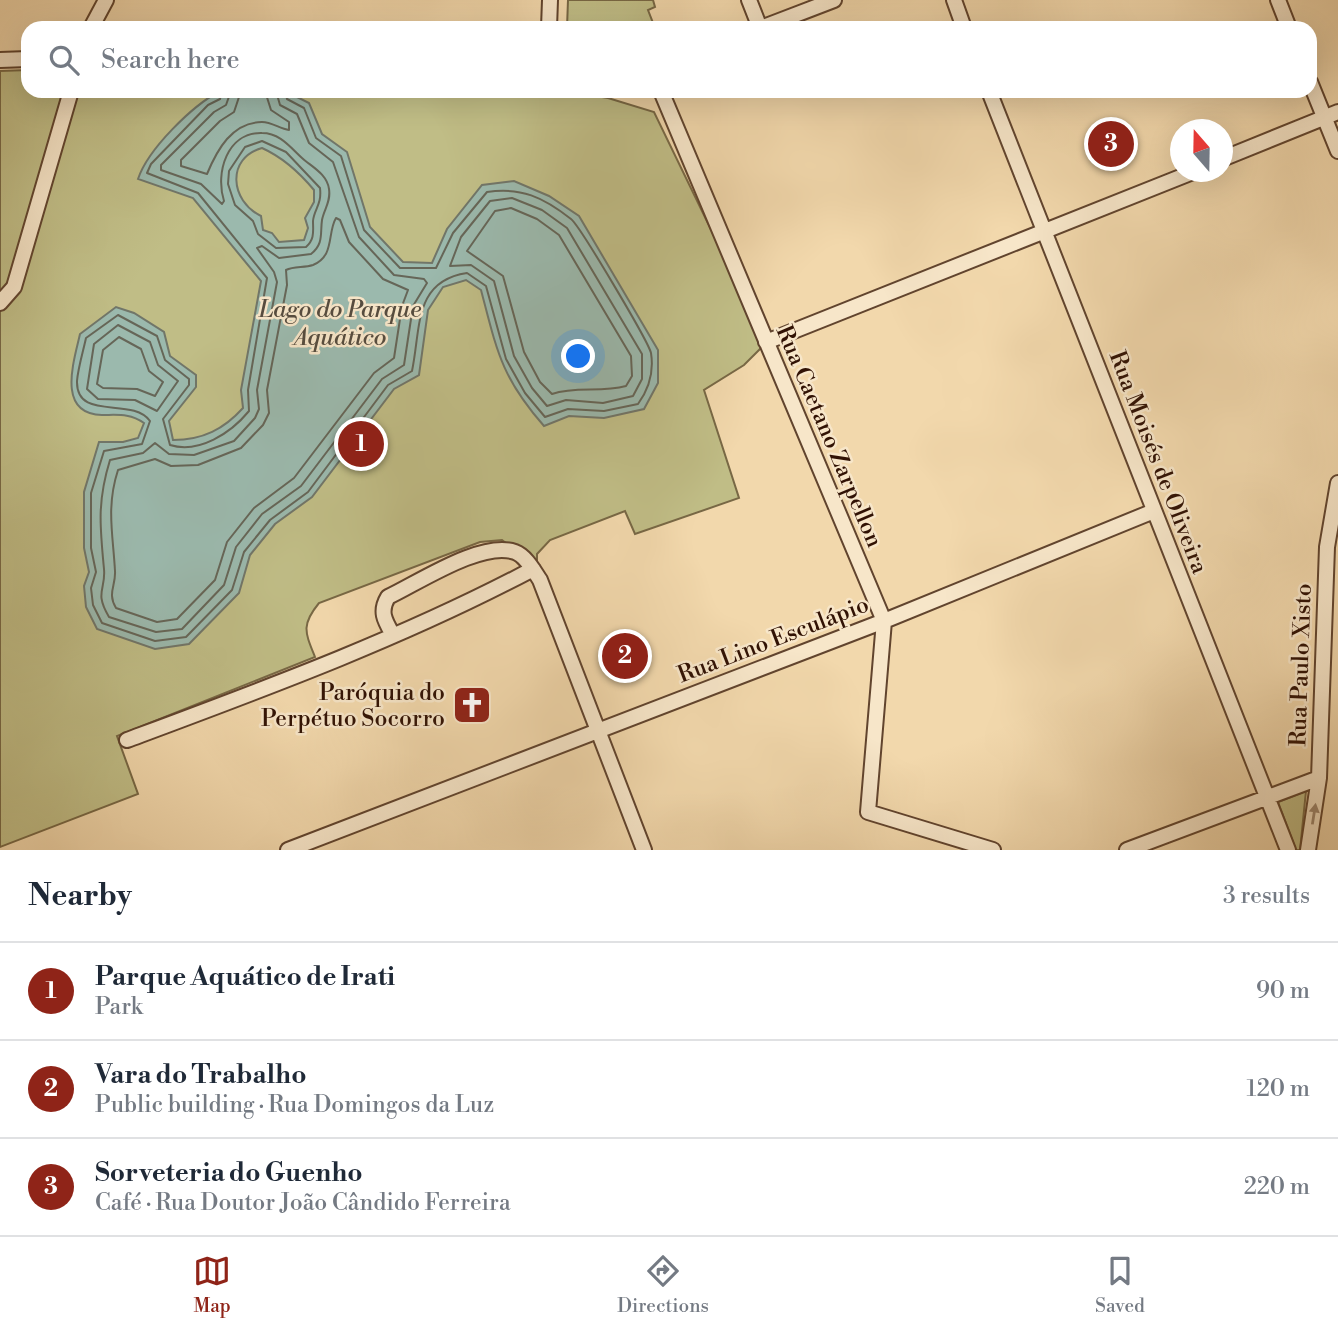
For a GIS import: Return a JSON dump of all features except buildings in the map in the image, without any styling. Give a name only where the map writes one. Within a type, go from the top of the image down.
[{"type":"street","points":[[94,21],[106,0]]},
{"type":"street","points":[[549,21],[550,0]]},
{"type":"street","points":[[749,0],[757,21]]},
{"type":"street","points":[[778,21],[834,0]]},
{"type":"street","points":[[954,0],[962,21]]},
{"type":"street","points":[[1278,0],[1286,21]]},
{"type":"street","points":[[0,60],[21,59]]},
{"type":"street","points":[[0,303],[14,287],[69,98]]},
{"type":"street","name":"Rua Caetano Zarpellon","points":[[664,98],[884,621],[868,812],[993,850]]},
{"type":"street","name":"Rua Moisés de Oliveira","points":[[992,98],[1288,850]]},
{"type":"street","points":[[1316,98],[1338,151]]},
{"type":"street","points":[[1233,155],[1338,112]]},
{"type":"street","points":[[766,342],[1170,181]]},
{"type":"street","name":"Rua Paulo Xisto","points":[[1308,850],[1319,778],[1327,547],[1338,482]]},
{"type":"street","name":"Rua Lino Esculápio","points":[[288,850],[317,845],[597,730],[884,621],[1154,511]]},
{"type":"street","points":[[393,635],[382,615],[388,597],[478,552],[516,552],[540,580],[644,850]]},
{"type":"street","points":[[127,740],[320,668],[487,594],[533,569]]},
{"type":"street","points":[[1127,850],[1319,778]]},
{"type":"shaded area","points":[[568,0],[653,0],[655,7],[648,10],[652,21],[567,21]]},
{"type":"shaded area","points":[[21,70],[21,98],[608,98],[654,112],[766,343],[744,365],[704,390],[739,498],[635,534],[625,511],[550,540],[537,554],[537,577],[525,558],[502,540],[480,542],[319,603],[309,617],[306,629],[315,657],[117,736],[138,794],[0,847],[0,71]]},
{"type":"shaded area","points":[[1306,791],[1300,850],[1296,850],[1278,802]]},
{"type":"water","name":"Lago do Parque Aquático","points":[[209,98],[299,98],[309,103],[322,134],[347,152],[370,227],[403,262],[432,263],[447,229],[482,185],[514,181],[549,196],[579,216],[658,350],[658,383],[644,409],[604,418],[569,416],[544,426],[518,393],[502,363],[481,290],[466,280],[443,287],[428,310],[419,375],[394,389],[312,497],[275,524],[250,555],[239,593],[189,644],[155,649],[97,629],[86,607],[84,586],[89,572],[84,548],[84,492],[99,442],[123,442],[138,438],[144,423],[129,416],[88,412],[78,406],[73,396],[72,371],[80,334],[116,307],[134,313],[164,332],[170,356],[196,375],[196,387],[169,421],[173,440],[194,438],[212,432],[243,408],[241,390],[261,281],[193,198],[138,179],[161,142]],"holes":[[[262,148],[276,156],[314,190],[314,202],[305,218],[308,228],[304,240],[279,242],[272,233],[263,230],[261,216],[251,209],[238,191],[238,170],[250,153]]]},
{"type":"place","name":"Sorveteria do Guenho","points":[[1111,144]]},
{"type":"place","name":"Parque Aquático de Irati","points":[[361,444]]},
{"type":"place","name":"Vara do Trabalho","points":[[625,656]]},
{"type":"place","name":"Paróquia do Perpétuo Socorro","points":[[472,705]]}]
